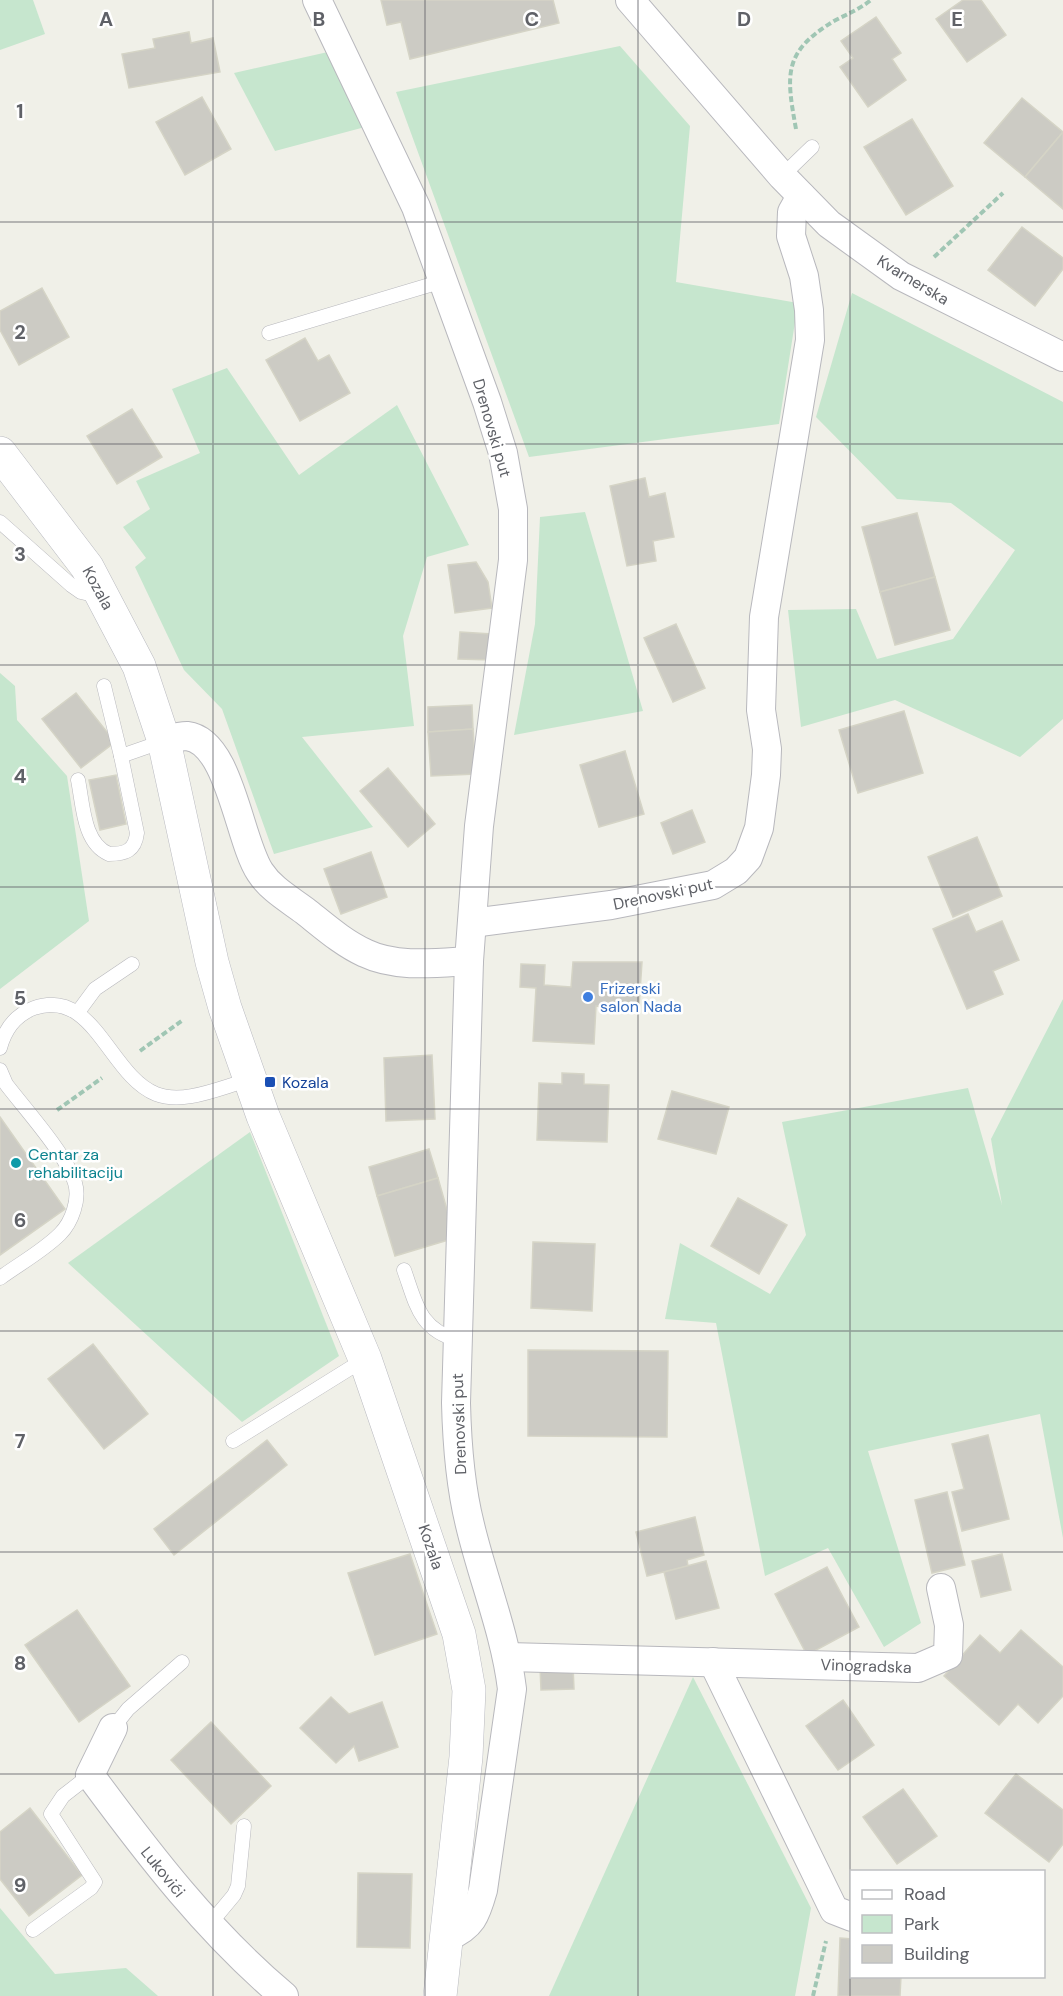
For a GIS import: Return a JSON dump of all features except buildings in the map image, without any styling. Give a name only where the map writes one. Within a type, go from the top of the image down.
[{"type":"main road","name":"Kozala","points":[[0,453],[87,567],[139,666],[164,741],[212,962],[249,1080],[365,1359],[442,1579],[466,1663],[469,1690],[466,1757],[440,1996]]},
{"type":"street","name":"Drenovski put","points":[[317,0],[416,207],[503,453],[513,509],[513,560],[479,826],[469,961],[457,1447],[470,1526],[508,1657],[512,1689],[483,1890],[476,1917],[461,1932],[447,1937]]},
{"type":"street","name":"Kvarnerska","points":[[630,0],[782,176],[829,224],[901,276],[1063,357]]},
{"type":"street","name":"Drenovski put","points":[[472,923],[611,905],[712,885],[736,871],[754,847],[764,806],[766,775],[767,749],[761,710],[764,617],[790,446],[810,340],[809,310],[804,276],[791,236],[792,212],[801,196]]},
{"type":"street","points":[[164,741],[186,736],[212,750],[222,770],[250,854],[259,871],[269,884],[346,943],[366,954],[391,961],[423,963],[469,961]]},
{"type":"street","name":"Vinogradska","points":[[508,1657],[918,1668],[948,1654],[949,1625],[941,1588]]},
{"type":"street","points":[[713,1662],[843,1914]]},
{"type":"street","points":[[90,1775],[113,1728]]},
{"type":"street","name":"Lukovići","points":[[90,1775],[142,1846],[209,1925],[284,1996]]},
{"type":"lane","points":[[782,176],[808,151]]},
{"type":"lane","points":[[268,333],[443,280]]},
{"type":"lane","points":[[0,522],[71,585],[91,596],[103,597]]},
{"type":"lane","points":[[78,780],[90,836],[95,845],[109,854],[128,851],[136,842],[137,833],[105,686]]},
{"type":"lane","points":[[121,756],[164,741]]},
{"type":"lane","points":[[78,1012],[95,989],[132,964]]},
{"type":"lane","points":[[0,1048],[3,1036],[15,1018],[27,1011],[61,1005],[78,1012],[133,1079],[145,1089],[159,1095],[185,1097],[249,1080]]},
{"type":"lane","points":[[0,1070],[6,1084],[67,1166],[75,1184],[76,1196],[74,1211],[60,1234],[0,1278]]},
{"type":"lane","points":[[404,1270],[423,1320],[447,1337],[458,1340]]},
{"type":"lane","points":[[233,1441],[365,1359]]},
{"type":"lane","points":[[113,1728],[128,1709],[182,1662]]},
{"type":"lane","points":[[33,1930],[91,1888],[95,1882],[51,1814],[63,1796],[90,1775]]},
{"type":"lane","points":[[209,1925],[234,1895],[238,1886],[244,1826]]},
{"type":"path","points":[[808,151],[799,146],[792,107],[793,58],[807,39],[871,0]]},
{"type":"path","points":[[925,266],[1003,193]]},
{"type":"path","points":[[132,1057],[183,1020]]},
{"type":"path","points":[[54,1112],[110,1072]]},
{"type":"path","points":[[813,1996],[843,1914]]},
{"type":"green space","points":[[0,0],[33,0],[45,34],[0,50]]},
{"type":"green space","points":[[620,46],[690,126],[676,282],[798,303],[779,424],[529,457],[396,92]]},
{"type":"green space","points":[[328,52],[365,127],[275,151],[234,73]]},
{"type":"green space","points":[[852,293],[1063,402],[1063,719],[1020,757],[895,700],[801,727],[788,610],[856,609],[877,659],[953,639],[1015,550],[951,503],[897,499],[816,417]]},
{"type":"green space","points":[[227,368],[299,475],[397,405],[469,545],[427,557],[403,636],[414,726],[302,737],[373,827],[274,854],[222,709],[184,670],[135,567],[146,558],[123,527],[150,509],[136,481],[200,453],[172,389]]},
{"type":"green space","points":[[585,512],[643,711],[514,735],[535,624],[540,517]]},
{"type":"green space","points":[[0,673],[15,686],[17,720],[67,776],[89,921],[0,989]]},
{"type":"green space","points":[[1063,999],[1063,1538],[1040,1414],[868,1451],[921,1623],[884,1647],[828,1548],[765,1576],[716,1323],[665,1319],[680,1243],[770,1294],[806,1235],[782,1122],[968,1088],[1002,1205],[991,1139]]},
{"type":"green space","points":[[250,1132],[339,1356],[242,1422],[68,1263]]},
{"type":"green space","points":[[693,1677],[811,1908],[795,1996],[549,1996]]},
{"type":"green space","points":[[0,1908],[55,1974],[126,1968],[158,1996],[0,1996]]},
{"type":"place","name":"Frizerski salon Nada","points":[[588,997]]},
{"type":"place","name":"Kozala","points":[[270,1082]]},
{"type":"place","name":"Centar za rehabilitaciju","points":[[16,1163]]}]
